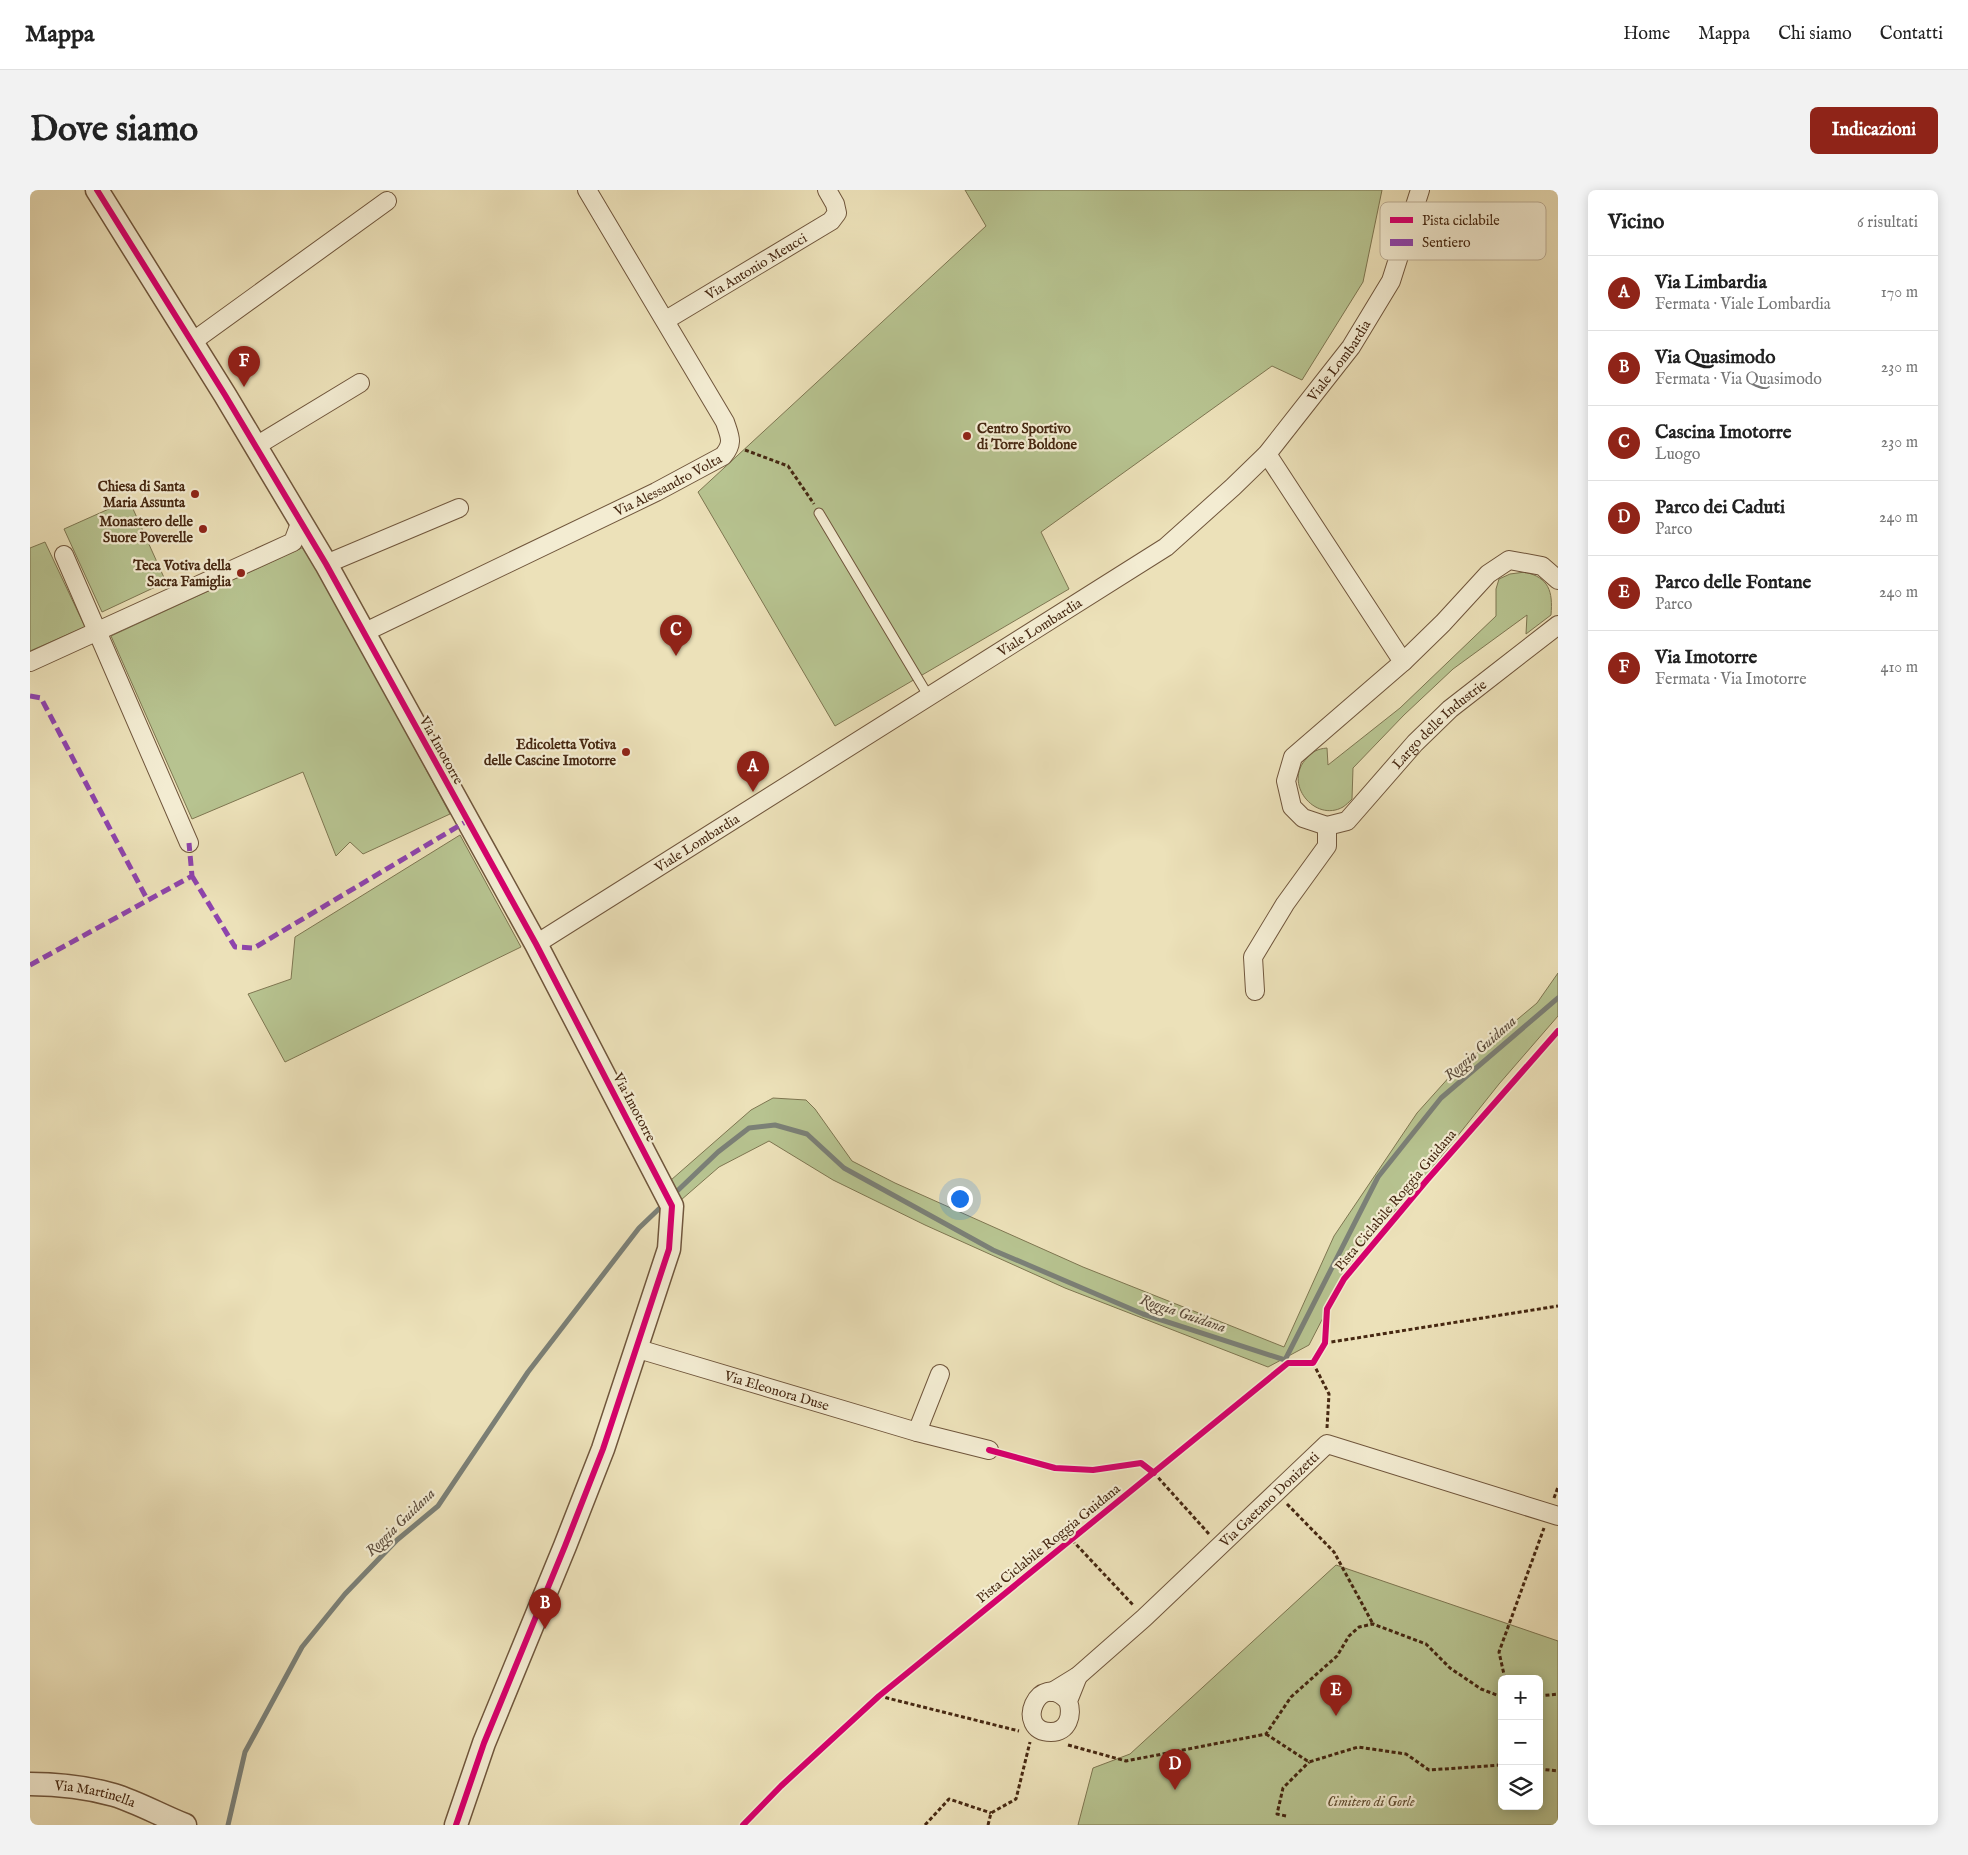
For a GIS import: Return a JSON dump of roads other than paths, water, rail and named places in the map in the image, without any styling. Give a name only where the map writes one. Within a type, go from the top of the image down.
[{"type":"street","name":"Via Imotorre","points":[[97,190],[256,446],[326,564],[536,944],[672,1206],[669,1249],[603,1449],[484,1743],[456,1825]]},
{"type":"street","name":"Via Alessandro Volta","points":[[363,633],[656,492],[723,456],[730,448],[730,436],[725,422],[587,190]]},
{"type":"street","name":"Viale Lombardia","points":[[1416,202],[1420,190]]},
{"type":"street","name":"Via Antonio Meucci","points":[[664,318],[671,317],[831,221],[837,213],[831,197]]},
{"type":"street","points":[[192,342],[387,201]]},
{"type":"street","name":"Viale Lombardia","points":[[536,944],[1166,547],[1233,488],[1267,454],[1351,347],[1391,281],[1398,260]]},
{"type":"street","points":[[256,446],[360,383]]},
{"type":"street","points":[[1267,454],[1404,662]]},
{"type":"street","points":[[326,564],[458,508]]},
{"type":"street","points":[[30,662],[293,542],[301,521]]},
{"type":"street","points":[[64,555],[189,843]]},
{"type":"street","points":[[1255,991],[1253,957],[1285,904],[1327,846],[1328,826],[1303,818],[1292,807],[1286,781],[1293,757],[1404,662],[1488,574],[1509,560],[1542,566],[1558,580]]},
{"type":"street","name":"Largo delle Industrie","points":[[1328,826],[1347,821],[1415,743],[1450,709],[1558,625]]},
{"type":"street","name":"Via Eleonora Duse","points":[[635,1348],[917,1432],[989,1450]]},
{"type":"street","points":[[917,1432],[940,1374]]},
{"type":"street","name":"Via Gaetano Donizetti","points":[[1078,1676],[1068,1701],[1071,1710],[1070,1719],[1065,1727],[1057,1731],[1035,1731],[1031,1714],[1032,1705],[1037,1698],[1052,1692],[1078,1676],[1144,1618],[1327,1444],[1554,1514]]},
{"type":"street","points":[[1052,1692],[1058,1693],[1068,1701]]},
{"type":"street","name":"Via Martinella","points":[[30,1784],[54,1784],[88,1788],[116,1796],[185,1825]]},
{"type":"lane","points":[[819,513],[928,697]]},
{"type":"waterway","name":"Roggia Guidana","points":[[672,1196],[718,1152],[749,1128],[775,1125],[807,1134],[844,1168],[993,1250],[1143,1314],[1285,1360],[1378,1177],[1441,1098],[1558,998]]},
{"type":"waterway","name":"Roggia Guidana","points":[[228,1825],[245,1752],[302,1647],[345,1594],[397,1540],[438,1506],[528,1372],[639,1228],[664,1204]]},
{"type":"place","name":"Via Imotorre","points":[[244,387]]},
{"type":"place","name":"Centro Sportivo di Torre Boldone","points":[[967,436]]},
{"type":"place","name":"Chiesa di Santa Maria Assunta","points":[[195,494]]},
{"type":"place","name":"Monastero delle Suore Poverelle","points":[[203,529]]},
{"type":"place","name":"Teca Votiva della Sacra Famiglia","points":[[241,573]]},
{"type":"place","name":"Cascina Imotorre","points":[[676,656]]},
{"type":"place","name":"Edicoletta Votiva delle Cascine Imotorre","points":[[626,752]]},
{"type":"place","name":"Via Limbardia","points":[[753,792]]},
{"type":"place","name":"Via Quasimodo","points":[[545,1629]]},
{"type":"place","name":"Parco delle Fontane","points":[[1336,1716]]},
{"type":"place","name":"Parco dei Caduti","points":[[1175,1790]]},
{"type":"park label","name":"Cimitero di Gorle","points":[[1371,1801]]}]
